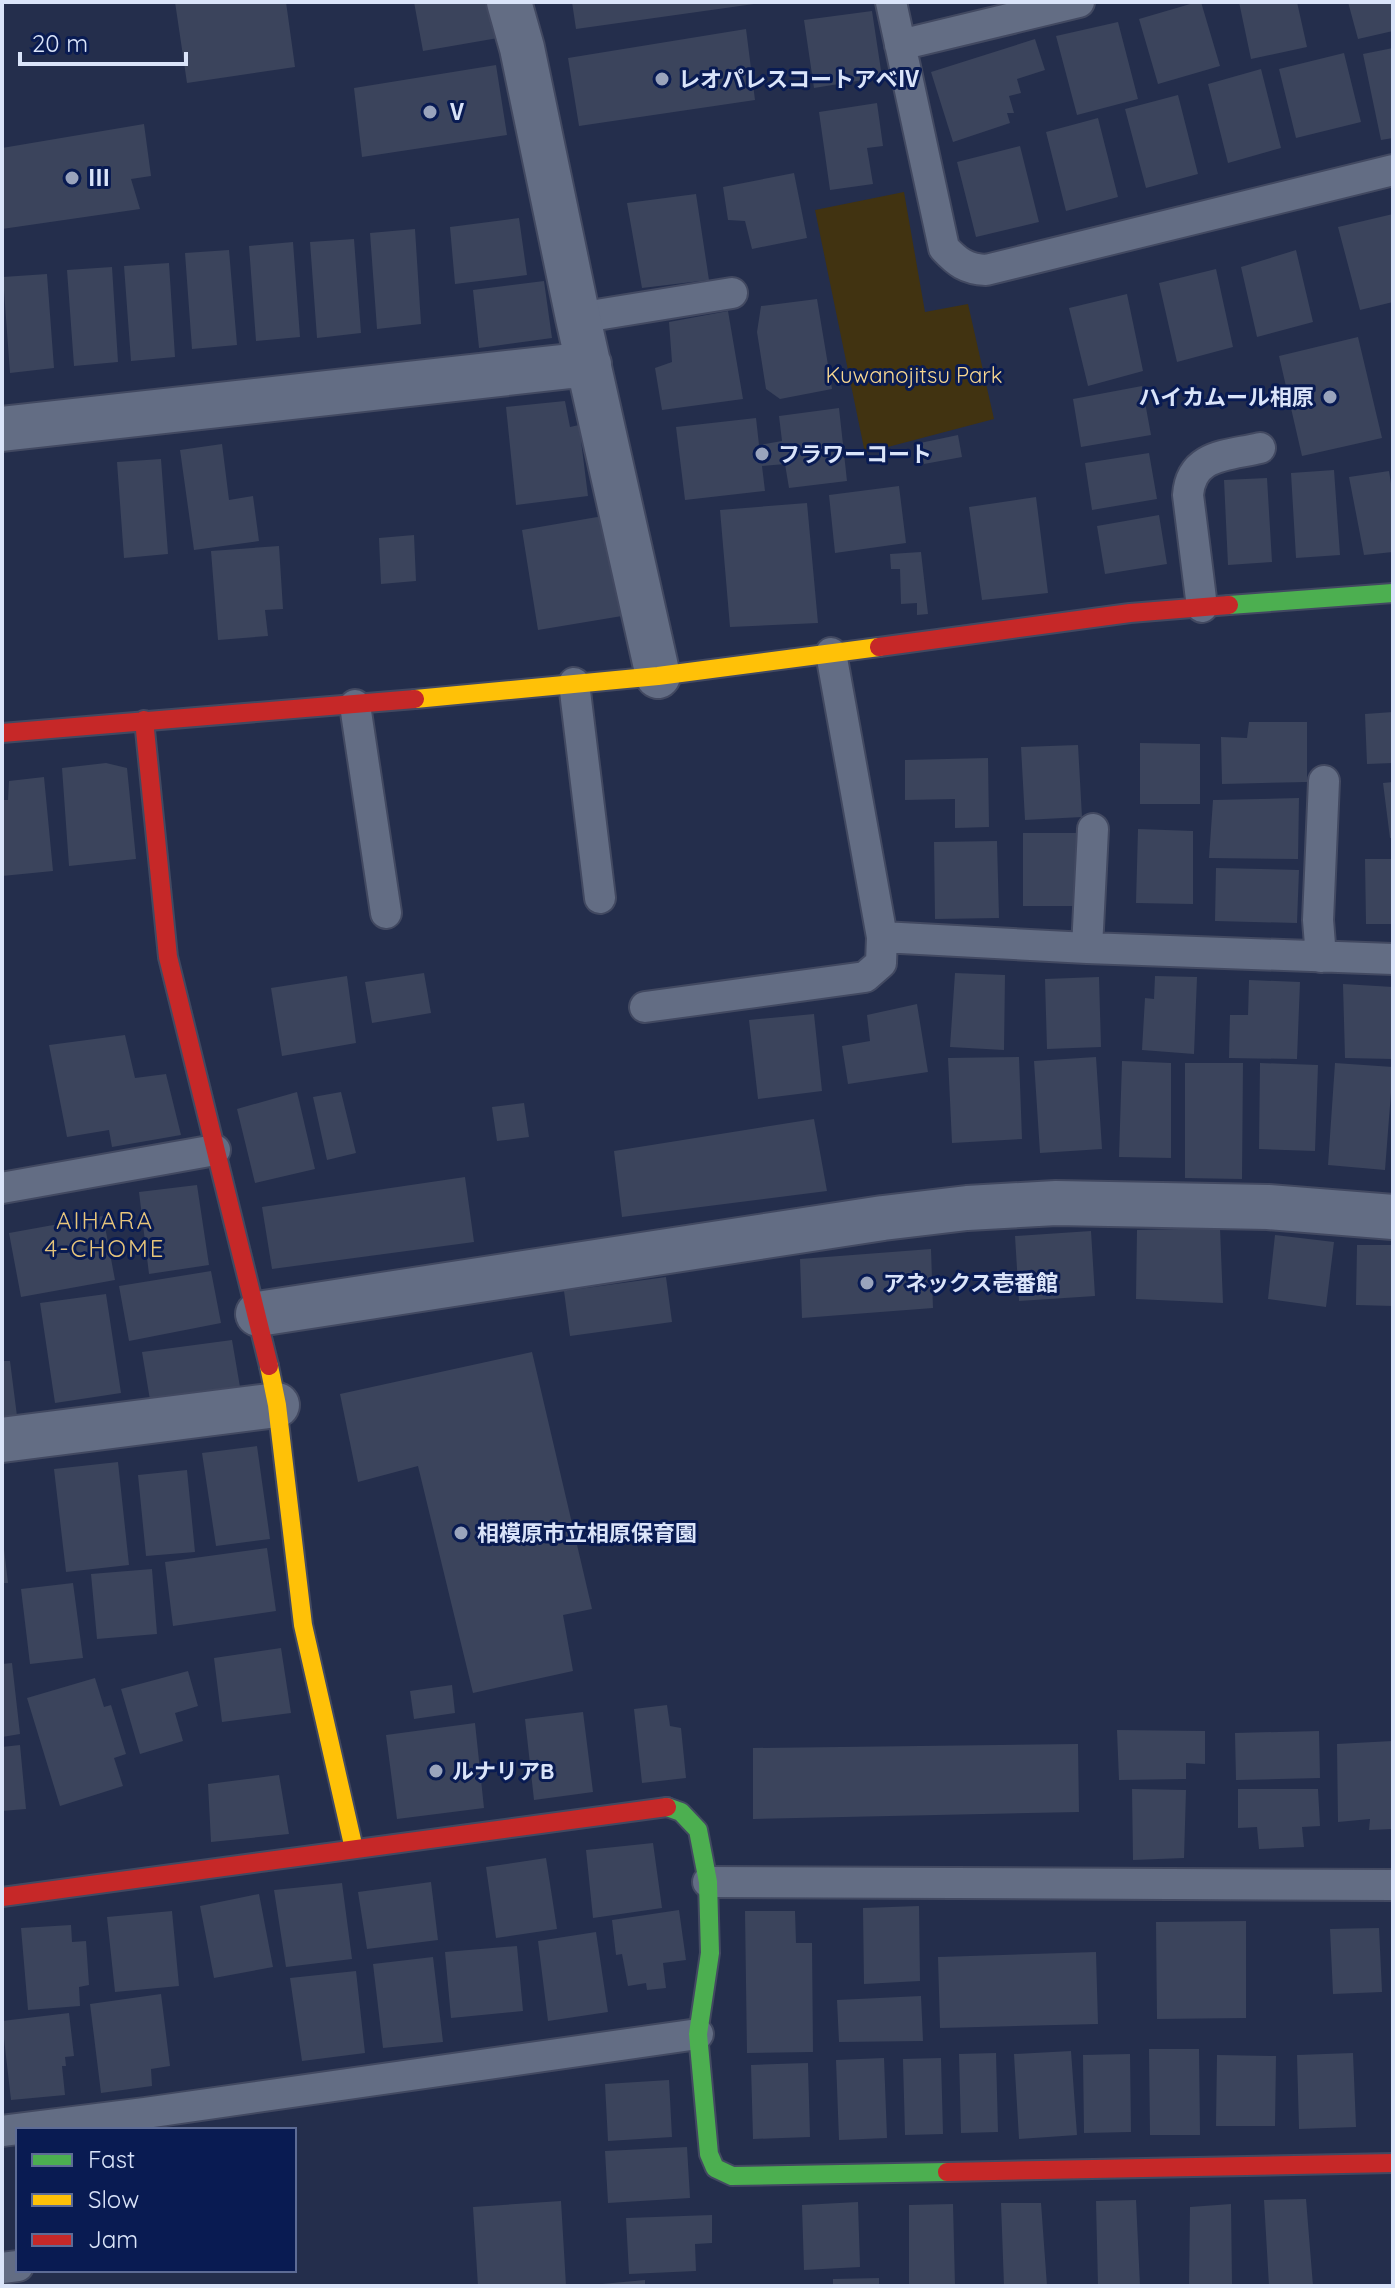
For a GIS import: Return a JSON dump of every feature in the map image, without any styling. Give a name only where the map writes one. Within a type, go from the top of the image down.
[{"type":"street","points":[[509,2],[522,48],[578,318],[658,676]]},
{"type":"street","points":[[2,429],[589,364]]},
{"type":"street","points":[[2,733],[355,705],[658,676],[1130,613],[1393,593]]},
{"type":"street","points":[[144,720],[168,957],[258,1314],[277,1405],[303,1625],[354,1849]]},
{"type":"street","points":[[258,1314],[883,1218],[967,1208],[1056,1203],[1253,1207],[1393,1217]]},
{"type":"street","points":[[2,1440],[277,1405]]},
{"type":"street","points":[[2,1897],[666,1807],[681,1812],[698,1830],[708,1882],[710,1953],[698,2034],[709,2154],[715,2168],[732,2176],[1393,2163]]},
{"type":"lane","points":[[891,2],[944,248],[957,262],[971,270],[986,270],[1393,170]]},
{"type":"lane","points":[[900,45],[1079,2]]},
{"type":"lane","points":[[578,318],[732,293]]},
{"type":"lane","points":[[1202,607],[1188,495],[1189,481],[1195,469],[1205,461],[1260,448]]},
{"type":"lane","points":[[645,1007],[865,977],[881,963],[882,937],[831,653]]},
{"type":"lane","points":[[574,683],[600,898]]},
{"type":"lane","points":[[355,705],[386,913]]},
{"type":"lane","points":[[1321,957],[1318,920],[1324,781]]},
{"type":"lane","points":[[1087,948],[1093,829]]},
{"type":"lane","points":[[882,937],[1393,959]]},
{"type":"lane","points":[[2,1188],[215,1150]]},
{"type":"lane","points":[[708,1882],[1393,1885]]},
{"type":"lane","points":[[26,2128],[698,2034]]},
{"type":"green space","name":"Kuwanojitsu Park","points":[[904,192],[925,312],[968,304],[994,419],[865,453],[815,210]]},
{"type":"building","points":[[175,2],[286,2],[295,67],[187,83]]},
{"type":"building","points":[[414,2],[492,2],[498,38],[423,51]]},
{"type":"building","points":[[572,2],[754,2],[754,4],[576,29]]},
{"type":"building","points":[[1201,2],[1220,66],[1158,84],[1139,19]]},
{"type":"building","points":[[1239,2],[1297,2],[1307,47],[1251,59]]},
{"type":"building","points":[[1348,2],[1393,2],[1393,31],[1358,39]]},
{"type":"building","points":[[872,11],[882,77],[814,88],[804,20]]},
{"type":"building","points":[[1118,22],[1138,99],[1077,115],[1056,36]]},
{"type":"building","name":"レオパレスコートアベⅣ","points":[[746,29],[755,100],[579,126],[568,58]]},
{"type":"building","points":[[1035,39],[1045,70],[1017,79],[1021,93],[1009,96],[1014,113],[1007,113],[1010,123],[953,142],[931,72]]},
{"type":"building","points":[[1393,48],[1393,138],[1381,140],[1363,54]]},
{"type":"building","points":[[1344,53],[1361,122],[1296,138],[1279,69]]},
{"type":"building","name":"Ⅴ","points":[[496,65],[507,135],[362,157],[354,88]]},
{"type":"building","points":[[1261,69],[1281,148],[1228,163],[1208,84]]},
{"type":"building","points":[[1178,95],[1198,174],[1146,188],[1125,109]]},
{"type":"building","points":[[877,103],[883,146],[867,148],[873,184],[830,190],[819,112]]},
{"type":"building","points":[[1098,118],[1118,197],[1066,211],[1046,132]]},
{"type":"building","name":"Ⅲ","points":[[144,124],[151,176],[131,179],[140,209],[2,229],[2,148]]},
{"type":"building","points":[[1020,146],[1039,222],[976,237],[957,162]]},
{"type":"building","points":[[794,173],[807,238],[752,249],[745,221],[728,220],[723,187]]},
{"type":"building","points":[[696,194],[709,280],[642,288],[627,203]]},
{"type":"building","points":[[1393,214],[1393,302],[1360,310],[1338,227]]},
{"type":"building","points":[[519,218],[527,275],[455,284],[450,227]]},
{"type":"building","points":[[415,229],[421,324],[377,329],[370,233]]},
{"type":"building","points":[[354,239],[361,333],[317,338],[310,242]]},
{"type":"building","points":[[293,242],[300,337],[256,341],[249,246]]},
{"type":"building","points":[[229,250],[237,345],[192,349],[185,253]]},
{"type":"building","points":[[1296,250],[1313,322],[1257,337],[1241,267]]},
{"type":"building","points":[[169,263],[175,357],[131,361],[124,266]]},
{"type":"building","points":[[112,267],[118,362],[74,366],[67,270]]},
{"type":"building","points":[[1216,269],[1233,347],[1177,362],[1159,283]]},
{"type":"building","points":[[47,274],[54,368],[10,373],[3,277]]},
{"type":"building","points":[[544,281],[552,338],[479,348],[473,290]]},
{"type":"building","points":[[1127,294],[1143,371],[1088,386],[1069,308]]},
{"type":"building","points":[[817,299],[832,389],[780,399],[766,389],[757,332],[761,306]]},
{"type":"building","points":[[728,311],[743,399],[662,410],[655,368],[672,362],[669,322]]},
{"type":"building","name":"ハイカムール相原","points":[[1358,337],[1382,438],[1302,456],[1279,356]]},
{"type":"building","points":[[1142,386],[1151,435],[1081,447],[1073,399]]},
{"type":"building","points":[[565,401],[570,427],[579,425],[588,496],[516,505],[506,407]]},
{"type":"building","name":"フラワーコート","points":[[839,408],[847,481],[789,488],[785,464],[762,466],[765,491],[685,500],[676,427],[756,418],[759,445],[782,441],[779,416]]},
{"type":"building","points":[[958,435],[962,457],[924,464],[920,443]]},
{"type":"building","points":[[222,444],[229,500],[253,496],[259,541],[194,550],[180,450]]},
{"type":"building","points":[[1149,453],[1157,499],[1092,510],[1085,463]]},
{"type":"building","points":[[161,459],[168,554],[124,558],[117,462]]},
{"type":"building","points":[[1334,470],[1340,555],[1296,558],[1291,473]]},
{"type":"building","points":[[1389,471],[1393,496],[1393,552],[1364,555],[1349,477]]},
{"type":"building","points":[[1267,478],[1272,562],[1228,565],[1224,480]]},
{"type":"building","points":[[899,486],[906,543],[835,553],[829,495]]},
{"type":"building","points":[[1036,497],[1048,593],[982,600],[969,507]]},
{"type":"building","points":[[807,503],[818,623],[730,627],[720,510]]},
{"type":"building","points":[[1159,515],[1167,564],[1105,574],[1097,526]]},
{"type":"building","points":[[603,516],[622,616],[538,630],[522,530]]},
{"type":"building","points":[[414,535],[416,581],[381,584],[379,538]]},
{"type":"building","points":[[279,546],[283,609],[265,610],[268,636],[218,640],[211,551]]},
{"type":"building","points":[[921,552],[928,614],[917,615],[917,603],[901,604],[900,569],[891,569],[890,554]]},
{"type":"building","points":[[1393,712],[1393,763],[1367,764],[1365,714]]},
{"type":"building","points":[[1249,722],[1307,722],[1307,782],[1222,784],[1221,737],[1247,738]]},
{"type":"building","points":[[1140,743],[1200,744],[1200,804],[1140,804]]},
{"type":"building","points":[[1078,745],[1082,817],[1025,820],[1021,747]]},
{"type":"building","points":[[988,758],[989,827],[955,828],[955,799],[905,800],[905,760]]},
{"type":"building","points":[[106,763],[127,768],[136,859],[69,866],[62,768]]},
{"type":"building","points":[[44,777],[53,871],[2,876],[2,800],[8,800],[9,781]]},
{"type":"building","points":[[1393,782],[1393,838],[1390,838],[1383,783]]},
{"type":"building","points":[[1299,798],[1298,859],[1209,858],[1213,800]]},
{"type":"building","points":[[1138,829],[1193,831],[1193,904],[1136,903]]},
{"type":"building","points":[[1023,833],[1078,833],[1079,906],[1023,906]]},
{"type":"building","points":[[997,841],[999,918],[935,919],[934,842]]},
{"type":"building","points":[[1365,859],[1393,859],[1393,924],[1366,924]]},
{"type":"building","points":[[1216,868],[1299,870],[1297,923],[1215,921]]},
{"type":"building","points":[[424,973],[431,1013],[372,1023],[365,982]]},
{"type":"building","points":[[955,973],[1005,975],[1004,1050],[950,1047]]},
{"type":"building","points":[[347,976],[356,1043],[282,1056],[271,988]]},
{"type":"building","points":[[1155,976],[1197,977],[1194,1054],[1142,1050],[1145,998],[1154,999]]},
{"type":"building","points":[[1099,977],[1101,1047],[1047,1049],[1045,979]]},
{"type":"building","points":[[1249,980],[1300,982],[1297,1059],[1229,1058],[1230,1015],[1248,1015]]},
{"type":"building","points":[[1343,984],[1393,987],[1393,1059],[1345,1058]]},
{"type":"building","points":[[917,1004],[928,1072],[848,1084],[842,1046],[870,1041],[867,1015]]},
{"type":"building","points":[[814,1014],[822,1091],[758,1099],[749,1020]]},
{"type":"building","points":[[125,1035],[135,1078],[166,1074],[181,1135],[112,1147],[109,1130],[67,1137],[49,1045]]},
{"type":"building","points":[[1019,1057],[1022,1139],[952,1143],[948,1058]]},
{"type":"building","points":[[1096,1057],[1102,1149],[1040,1153],[1034,1061]]},
{"type":"building","points":[[1122,1061],[1171,1063],[1171,1158],[1119,1157]]},
{"type":"building","points":[[1185,1063],[1243,1063],[1242,1179],[1185,1178]]},
{"type":"building","points":[[1260,1063],[1318,1065],[1315,1151],[1259,1149]]},
{"type":"building","points":[[1335,1063],[1393,1067],[1385,1170],[1328,1165]]},
{"type":"building","points":[[297,1092],[315,1169],[255,1183],[237,1109]]},
{"type":"building","points":[[341,1092],[356,1153],[327,1160],[313,1097]]},
{"type":"building","points":[[524,1103],[529,1137],[497,1141],[492,1107]]},
{"type":"building","points":[[814,1119],[827,1191],[622,1217],[614,1151]]},
{"type":"building","points":[[465,1177],[474,1242],[272,1269],[262,1207]]},
{"type":"building","points":[[197,1185],[209,1265],[149,1274],[139,1192]]},
{"type":"building","points":[[103,1216],[115,1280],[21,1297],[9,1233]]},
{"type":"building","points":[[1220,1228],[1223,1303],[1136,1299],[1137,1230]]},
{"type":"building","points":[[1091,1231],[1095,1296],[1019,1301],[1015,1236]]},
{"type":"building","points":[[1275,1235],[1334,1242],[1326,1307],[1268,1299]]},
{"type":"building","points":[[1357,1245],[1393,1245],[1393,1306],[1356,1305]]},
{"type":"building","name":"アネックス壱番館","points":[[931,1249],[933,1308],[802,1318],[800,1259]]},
{"type":"building","points":[[211,1271],[221,1323],[129,1341],[119,1286]]},
{"type":"building","points":[[666,1277],[672,1322],[570,1336],[564,1291]]},
{"type":"building","points":[[106,1294],[121,1393],[55,1403],[40,1303]]},
{"type":"building","points":[[232,1340],[240,1387],[150,1400],[142,1352]]},
{"type":"building","points":[[532,1352],[592,1609],[563,1615],[573,1671],[473,1693],[418,1466],[358,1482],[340,1394]]},
{"type":"building","points":[[2,1361],[10,1361],[18,1424],[2,1427]]},
{"type":"building","points":[[257,1446],[270,1539],[216,1546],[202,1453]]},
{"type":"building","points":[[118,1462],[129,1565],[66,1572],[54,1469]]},
{"type":"building","points":[[187,1470],[195,1552],[146,1556],[138,1475]]},
{"type":"building","points":[[267,1548],[276,1611],[173,1626],[165,1562]]},
{"type":"building","points":[[4,1549],[8,1583],[2,1583]]},
{"type":"building","points":[[152,1569],[157,1634],[97,1639],[91,1574]]},
{"type":"building","points":[[73,1583],[83,1658],[30,1664],[21,1589]]},
{"type":"building","points":[[281,1648],[291,1713],[222,1722],[214,1658]]},
{"type":"building","points":[[12,1663],[20,1734],[2,1737],[2,1664]]},
{"type":"building","points":[[188,1671],[198,1706],[175,1713],[183,1741],[140,1754],[121,1689]]},
{"type":"building","points":[[95,1678],[104,1707],[111,1705],[126,1754],[114,1758],[123,1786],[60,1806],[27,1698]]},
{"type":"building","points":[[452,1685],[455,1713],[414,1719],[410,1691]]},
{"type":"building","points":[[667,1705],[670,1726],[681,1728],[686,1778],[642,1783],[634,1709]]},
{"type":"building","points":[[583,1712],[593,1792],[534,1800],[525,1719]]},
{"type":"building","name":"ルナリアB","points":[[475,1723],[484,1808],[397,1819],[386,1735]]},
{"type":"building","points":[[1117,1730],[1205,1731],[1205,1764],[1186,1763],[1186,1779],[1119,1780]]},
{"type":"building","points":[[1319,1731],[1320,1778],[1236,1780],[1235,1733]]},
{"type":"building","points":[[1392,1741],[1392,1829],[1369,1830],[1370,1819],[1338,1822],[1337,1744]]},
{"type":"building","points":[[1078,1744],[1079,1812],[753,1819],[753,1748]]},
{"type":"building","points":[[20,1745],[26,1809],[2,1811],[2,1747]]},
{"type":"building","points":[[279,1775],[289,1834],[211,1842],[208,1784]]},
{"type":"building","points":[[1132,1789],[1186,1790],[1184,1858],[1133,1860]]},
{"type":"building","points":[[1238,1789],[1318,1789],[1320,1826],[1302,1827],[1304,1847],[1259,1849],[1257,1827],[1238,1828]]},
{"type":"building","points":[[653,1843],[662,1908],[593,1918],[586,1850]]},
{"type":"building","points":[[546,1858],[557,1929],[496,1938],[486,1867]]},
{"type":"building","points":[[431,1882],[438,1940],[367,1949],[358,1892]]},
{"type":"building","points":[[342,1883],[352,1959],[286,1967],[274,1890]]},
{"type":"building","points":[[259,1894],[273,1967],[214,1978],[200,1906]]},
{"type":"building","points":[[919,1906],[920,1981],[864,1984],[863,1908]]},
{"type":"building","points":[[679,1910],[686,1960],[663,1963],[666,1988],[647,1990],[646,1983],[628,1986],[622,1954],[616,1955],[612,1920]]},
{"type":"building","points":[[172,1911],[179,1986],[115,1992],[107,1917]]},
{"type":"building","points":[[745,1911],[795,1911],[796,1943],[812,1943],[813,2052],[747,2053]]},
{"type":"building","points":[[1246,1921],[1246,2018],[1157,2019],[1156,1922]]},
{"type":"building","points":[[71,1925],[72,1942],[86,1941],[89,1985],[79,1987],[80,2006],[28,2010],[21,1928]]},
{"type":"building","points":[[1379,1928],[1382,1992],[1333,1994],[1330,1929]]},
{"type":"building","points":[[596,1932],[608,2012],[548,2021],[538,1941]]},
{"type":"building","points":[[517,1946],[523,2011],[451,2018],[445,1952]]},
{"type":"building","points":[[1096,1952],[1098,2024],[940,2028],[938,1957]]},
{"type":"building","points":[[433,1957],[443,2042],[383,2048],[373,1964]]},
{"type":"building","points":[[356,1971],[365,2053],[302,2061],[290,1978]]},
{"type":"building","points":[[161,1994],[170,2066],[151,2069],[152,2086],[101,2093],[90,2004]]},
{"type":"building","points":[[921,1996],[923,2041],[839,2042],[837,2000]]},
{"type":"building","points":[[69,2013],[74,2056],[65,2057],[66,2066],[62,2066],[65,2095],[11,2100],[2,2021]]},
{"type":"building","points":[[1149,2049],[1199,2049],[1200,2135],[1150,2135]]},
{"type":"building","points":[[1071,2051],[1077,2135],[1019,2139],[1014,2054]]},
{"type":"building","points":[[996,2053],[998,2132],[961,2133],[959,2054]]},
{"type":"building","points":[[1353,2053],[1356,2127],[1299,2129],[1297,2055]]},
{"type":"building","points":[[1130,2054],[1131,2132],[1084,2133],[1083,2055]]},
{"type":"building","points":[[1217,2055],[1276,2056],[1275,2126],[1216,2126]]},
{"type":"building","points":[[884,2058],[887,2138],[839,2140],[836,2060]]},
{"type":"building","points":[[941,2058],[943,2134],[905,2135],[903,2059]]},
{"type":"building","points":[[808,2063],[810,2137],[753,2139],[751,2065]]},
{"type":"building","points":[[669,2080],[672,2137],[608,2141],[605,2084]]},
{"type":"building","points":[[687,2147],[690,2198],[608,2203],[605,2151]]},
{"type":"building","points":[[1306,2199],[1313,2286],[1269,2286],[1264,2200]]},
{"type":"building","points":[[1136,2200],[1140,2286],[1098,2286],[1096,2201]]},
{"type":"building","points":[[561,2201],[566,2286],[478,2286],[473,2207]]},
{"type":"building","points":[[858,2202],[860,2267],[804,2270],[802,2205]]},
{"type":"building","points":[[1001,2203],[1041,2203],[1047,2286],[1004,2286]]},
{"type":"building","points":[[953,2204],[955,2286],[909,2286],[909,2205]]},
{"type":"building","points":[[1231,2204],[1232,2286],[1189,2286],[1190,2207]]},
{"type":"building","points":[[712,2215],[712,2243],[695,2244],[696,2271],[629,2274],[626,2218]]},
{"type":"building","points":[[879,2278],[879,2286],[833,2286],[833,2279]]},
{"type":"building","points":[[645,2280],[645,2286],[602,2286],[602,2284]]},
{"type":"traffic: fast","points":[[1229,605],[1393,593]]},
{"type":"traffic: fast","points":[[667,1807],[681,1812],[698,1830],[708,1882],[710,1953],[698,2034],[709,2154],[715,2168],[732,2176],[947,2172]]},
{"type":"traffic: slow","points":[[415,699],[658,676],[879,647]]},
{"type":"traffic: slow","points":[[269,1366],[277,1405],[303,1625],[354,1849]]},
{"type":"traffic: jam","points":[[879,647],[1130,613],[1229,605]]},
{"type":"traffic: jam","points":[[2,733],[415,699]]},
{"type":"traffic: jam","points":[[144,720],[168,957],[269,1366]]},
{"type":"traffic: jam","points":[[2,1897],[667,1807]]},
{"type":"traffic: jam","points":[[947,2172],[1393,2163]]},
{"type":"place","name":"レオパレスコートアベⅣ","points":[[662,79]]},
{"type":"place","name":"Ⅴ","points":[[430,112]]},
{"type":"place","name":"Ⅲ","points":[[72,178]]},
{"type":"place","name":"ハイカムール相原","points":[[1330,397]]},
{"type":"place","name":"フラワーコート","points":[[762,454]]},
{"type":"place","name":"アネックス壱番館","points":[[867,1283]]},
{"type":"place","name":"相模原市立相原保育園","points":[[461,1533]]},
{"type":"place","name":"ルナリアB","points":[[436,1771]]},
{"type":"district","name":"AIHARA 4-CHOME","points":[[105,1235]]}]
